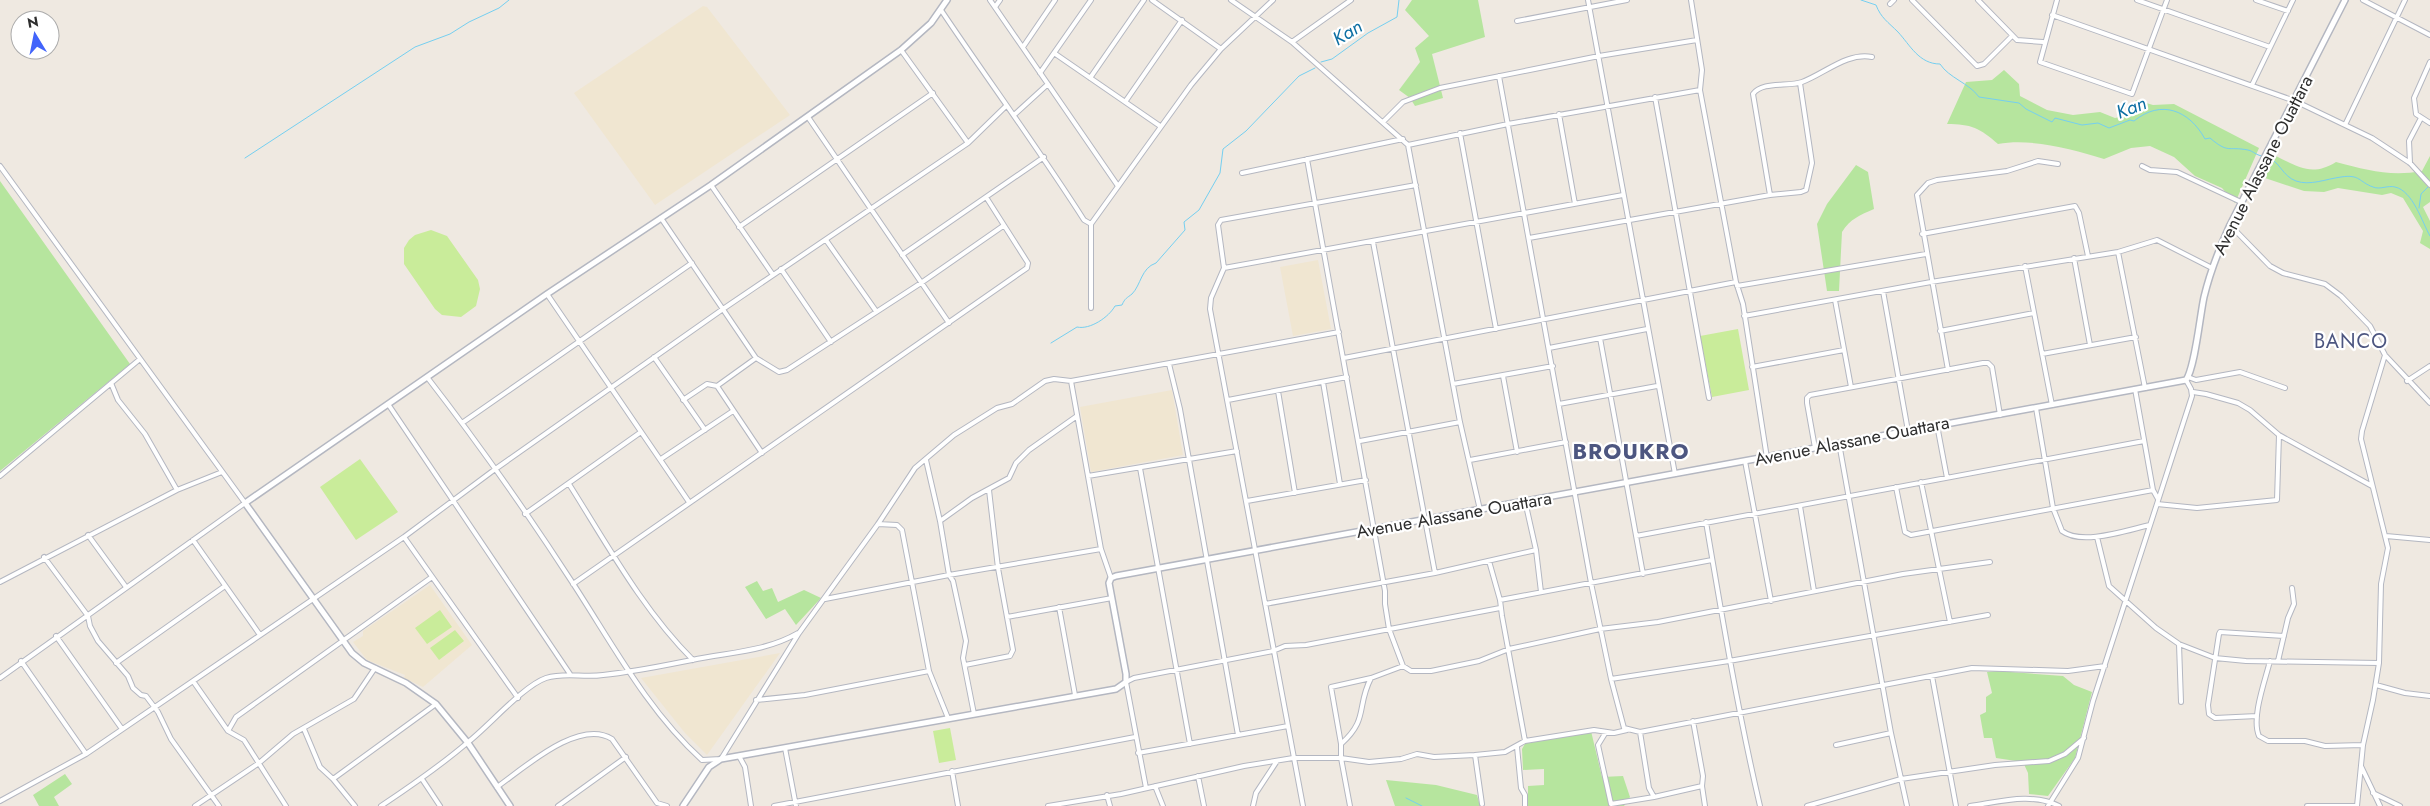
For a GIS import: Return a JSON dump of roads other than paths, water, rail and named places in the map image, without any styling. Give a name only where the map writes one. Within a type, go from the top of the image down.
[{"type":"street","points":[[0,678],[56,636],[88,616],[245,503],[547,294],[711,185],[808,117],[901,50],[931,23],[947,0]]},
{"type":"street","points":[[990,0],[1118,186]]},
{"type":"street","points":[[995,7],[1000,0]]},
{"type":"street","points":[[1023,47],[1056,0]]},
{"type":"street","points":[[1040,72],[1091,0]]},
{"type":"street","points":[[1090,78],[1144,0]]},
{"type":"street","points":[[1152,0],[1221,48]]},
{"type":"street","points":[[1231,0],[1292,42],[1408,145],[1446,338],[1460,422],[1480,510]]},
{"type":"street","points":[[1091,308],[1091,224],[1160,126],[1221,48],[1273,0]]},
{"type":"street","points":[[1292,42],[1351,0]]},
{"type":"street","points":[[1588,0],[1657,386],[1675,474]]},
{"type":"street","points":[[1517,21],[1627,0]]},
{"type":"street","points":[[1691,0],[1702,70],[1700,90],[1744,316],[1767,458]]},
{"type":"street","points":[[1890,4],[1894,0]]},
{"type":"street","points":[[1912,0],[1977,66],[1984,64],[2012,36]]},
{"type":"street","points":[[1978,0],[2017,40],[2043,42]]},
{"type":"street","points":[[2056,0],[2043,42],[2040,62],[2132,94],[2167,0]]},
{"type":"street","points":[[2137,0],[2270,47]]},
{"type":"street","points":[[2256,0],[2288,11]]},
{"type":"street","points":[[2252,86],[2293,0]]},
{"type":"street","name":"Avenue Alassane Ouattara","points":[[1111,578],[1937,425],[2052,406],[2187,379],[2212,268],[2241,202],[2345,0]]},
{"type":"street","points":[[2363,0],[2430,35]]},
{"type":"street","points":[[2345,125],[2405,0]]},
{"type":"street","points":[[941,10],[1006,106],[1044,157],[1084,220],[1091,224]]},
{"type":"street","points":[[2052,15],[2294,101],[2372,138],[2410,163],[2430,185]]},
{"type":"street","points":[[1125,102],[1182,20]]},
{"type":"street","points":[[1383,122],[1403,102],[1440,88],[1598,56],[1697,40]]},
{"type":"street","points":[[901,50],[968,143]]},
{"type":"street","points":[[1054,54],[1160,126]]},
{"type":"street","points":[[1770,195],[1753,94],[1761,88],[1800,83],[1858,56],[1872,57]]},
{"type":"street","points":[[2430,62],[2414,98],[2416,114],[2430,123]]},
{"type":"street","points":[[1499,76],[1591,583],[1611,679],[1626,730]]},
{"type":"street","points":[[1529,238],[1722,203],[1806,190],[1812,163],[1800,83]]},
{"type":"street","points":[[1014,115],[1048,84]]},
{"type":"street","points":[[1408,145],[1559,114],[1700,90]]},
{"type":"street","points":[[739,227],[933,93]]},
{"type":"street","points":[[1655,97],[1709,398]]},
{"type":"street","points":[[0,801],[86,754],[404,537],[494,470],[723,308],[968,143],[1006,106]]},
{"type":"street","points":[[1559,114],[1575,204]]},
{"type":"street","points":[[808,117],[949,323]]},
{"type":"street","points":[[2410,163],[2409,141],[2420,118]]},
{"type":"street","points":[[1460,133],[1496,328]]},
{"type":"street","points":[[1242,172],[1403,139]]},
{"type":"street","points":[[902,255],[1044,157]]},
{"type":"street","points":[[1307,159],[1360,441],[1384,582],[1389,629],[1403,666],[1411,671],[1431,671],[1479,661],[1509,649],[1600,629],[1658,622],[1937,568],[1990,562]]},
{"type":"street","points":[[1948,370],[1916,199],[1920,189],[1928,183],[1937,180],[2015,169],[2038,161],[2058,164]]},
{"type":"street","points":[[0,166],[245,503],[342,641],[364,663],[406,683],[436,704],[468,743],[510,806]]},
{"type":"street","points":[[2142,166],[2150,170],[2177,172],[2241,202]]},
{"type":"street","points":[[1303,806],[1210,308],[1211,298],[1224,268],[1218,224],[1221,220],[1416,184]]},
{"type":"street","points":[[711,185],[773,275]]},
{"type":"street","points":[[1224,268],[1623,195]]},
{"type":"street","points":[[573,584],[1027,268],[1028,263],[986,197]]},
{"type":"street","points":[[1922,234],[2075,206],[2079,213],[2088,256]]},
{"type":"street","points":[[661,218],[756,358],[776,371],[782,372],[922,283],[1003,226]]},
{"type":"street","points":[[2230,225],[2270,266],[2283,273],[2325,284],[2341,296],[2370,326],[2385,355],[2430,403]]},
{"type":"street","points":[[826,240],[876,311]]},
{"type":"street","points":[[1744,316],[1931,282],[2118,252],[2157,240],[2212,268]]},
{"type":"street","points":[[1373,242],[1435,573]]},
{"type":"street","points":[[2118,252],[2145,388]]},
{"type":"street","points":[[1344,358],[1691,292],[1926,254]]},
{"type":"street","points":[[2074,258],[2090,345]]},
{"type":"street","points":[[462,423],[692,263]]},
{"type":"street","points":[[2025,266],[2052,406]]},
{"type":"street","points":[[781,269],[831,342]]},
{"type":"street","points":[[1882,291],[1908,431]]},
{"type":"street","points":[[547,294],[689,502]]},
{"type":"street","points":[[1835,300],[1851,387]]},
{"type":"street","points":[[1940,331],[2034,313]]},
{"type":"street","points":[[1549,348],[1647,329]]},
{"type":"street","points":[[683,806],[709,767],[721,759],[799,633],[878,524],[905,480],[915,468],[968,426],[997,408],[1012,404],[1045,381],[1054,379],[1070,381],[1339,332]]},
{"type":"street","points":[[2042,354],[2136,337]]},
{"type":"street","points":[[1600,338],[1643,574]]},
{"type":"street","points":[[1752,367],[1844,350]]},
{"type":"street","points":[[2307,806],[2357,806],[2362,745],[2376,685],[2379,663],[2381,584],[2388,548],[2372,486],[2362,431],[2385,355]]},
{"type":"street","points":[[654,357],[704,430]]},
{"type":"street","points":[[683,400],[706,384],[717,386],[756,358]]},
{"type":"street","points":[[0,476],[140,359]]},
{"type":"street","points":[[1815,448],[1807,398],[1810,394],[1988,363],[1992,367],[2000,414]]},
{"type":"street","points":[[1169,364],[1207,560],[1238,736]]},
{"type":"street","points":[[1454,384],[1553,366]]},
{"type":"street","points":[[2408,381],[2430,366]]},
{"type":"street","points":[[2187,379],[2196,380],[2240,372],[2285,388]]},
{"type":"street","points":[[1503,376],[1517,452]]},
{"type":"street","points":[[427,377],[462,423],[573,584],[629,673],[662,716],[702,760],[739,756],[1116,689],[1134,678],[1273,651],[1285,646],[1306,645],[1500,608]]},
{"type":"street","points":[[1228,400],[1347,377]]},
{"type":"street","points":[[2049,804],[2078,758],[2105,666],[2193,392],[2187,379]]},
{"type":"street","points":[[1070,381],[1101,549],[1111,578],[1109,583],[1138,754],[1146,788]]},
{"type":"street","points":[[1323,382],[1340,484]]},
{"type":"street","points":[[111,383],[118,400],[145,434],[177,490]]},
{"type":"street","points":[[717,386],[762,453]]},
{"type":"street","points":[[1559,404],[1657,386]]},
{"type":"street","points":[[2134,390],[2153,490],[2158,501]]},
{"type":"street","points":[[1278,391],[1295,493]]},
{"type":"street","points":[[2193,392],[2238,403],[2250,410],[2279,435],[2372,486]]},
{"type":"street","points":[[388,404],[570,674]]},
{"type":"street","points":[[2036,408],[2053,508],[2059,528],[2065,534],[2078,537],[2097,537],[2150,525]]},
{"type":"street","points":[[661,459],[733,411]]},
{"type":"street","points":[[940,521],[972,498],[1008,478],[1016,463],[1029,450],[1077,416]]},
{"type":"street","points":[[1360,441],[1460,422]]},
{"type":"street","points":[[1937,425],[1947,478]]},
{"type":"street","points":[[525,514],[640,432]]},
{"type":"street","points":[[2158,501],[2197,508],[2277,500],[2279,435]]},
{"type":"street","points":[[1636,536],[2144,441]]},
{"type":"street","points":[[1470,460],[1566,442]]},
{"type":"street","points":[[1839,444],[1891,733],[1907,806]]},
{"type":"street","points":[[1088,476],[1237,451]]},
{"type":"street","points":[[926,460],[940,521],[949,575],[953,581],[966,641],[963,658],[974,714]]},
{"type":"street","points":[[1745,461],[1771,601]]},
{"type":"street","points":[[1140,468],[1190,744]]},
{"type":"street","points":[[0,582],[44,557],[177,490],[222,472]]},
{"type":"street","points":[[1247,501],[1366,480]]},
{"type":"street","points":[[1921,482],[1937,568],[1950,622]]},
{"type":"street","points":[[568,484],[650,610],[675,642],[693,660]]},
{"type":"street","points":[[1896,487],[1905,532],[1911,535],[2153,490]]},
{"type":"street","points":[[965,666],[1013,654],[998,568],[989,490]]},
{"type":"street","points":[[1525,502],[1536,550],[1542,592]]},
{"type":"street","points":[[1800,506],[1814,591]]},
{"type":"street","points":[[1706,522],[1729,661],[1760,806]]},
{"type":"street","points":[[878,524],[900,527],[929,672],[948,718]]},
{"type":"street","points":[[88,535],[126,587]]},
{"type":"street","points":[[2386,536],[2430,540]]},
{"type":"street","points":[[404,537],[518,698]]},
{"type":"street","points":[[2097,537],[2107,583],[2156,628],[2179,644],[2215,658],[2379,663]]},
{"type":"street","points":[[193,540],[260,635]]},
{"type":"street","points":[[825,599],[949,575],[1101,549]]},
{"type":"street","points":[[1264,604],[1435,573],[1536,550]]},
{"type":"street","points":[[44,557],[88,616],[90,626],[98,641],[128,676],[133,688],[141,696],[146,696],[155,707],[172,740],[219,806]]},
{"type":"street","points":[[1500,600],[1712,560]]},
{"type":"street","points":[[1489,561],[1500,600],[1525,741]]},
{"type":"street","points":[[228,732],[236,717],[432,577]]},
{"type":"street","points":[[116,663],[225,586]]},
{"type":"street","points":[[2278,660],[2294,604],[2292,588]]},
{"type":"street","points":[[1007,617],[1112,598]]},
{"type":"street","points":[[1059,607],[1075,695]]},
{"type":"street","points":[[1611,679],[1729,661],[1988,615]]},
{"type":"street","points":[[2257,716],[2215,718],[2209,714],[2208,704],[2220,632],[2284,636]]},
{"type":"street","points":[[382,806],[422,779],[468,743],[518,698],[543,679],[570,674],[599,676],[658,669],[693,660],[775,645],[799,633]]},
{"type":"street","points":[[56,636],[122,729]]},
{"type":"street","points":[[2179,644],[2181,702]]},
{"type":"street","points":[[21,661],[86,754]]},
{"type":"street","points":[[2270,661],[2257,716],[2257,732],[2263,740],[2268,742],[2305,741],[2325,746],[2362,745]]},
{"type":"street","points":[[1350,806],[1331,687],[1371,678],[1403,666]]},
{"type":"street","points":[[1048,806],[1293,758],[1341,758],[1370,762],[1400,759],[1417,754],[1434,757],[1475,755],[1505,752],[1525,741],[1594,730],[1640,732],[1972,668],[2068,671],[2105,666]]},
{"type":"street","points":[[195,806],[259,763],[292,734],[304,729],[354,699],[375,668]]},
{"type":"street","points":[[756,700],[804,695],[929,672]]},
{"type":"street","points":[[1932,676],[1956,806]]},
{"type":"street","points":[[1341,744],[1350,736],[1360,720],[1364,692],[1371,678]]},
{"type":"street","points":[[193,681],[228,732],[244,740],[286,806]]},
{"type":"street","points":[[2376,685],[2405,693],[2430,696]]},
{"type":"street","points":[[334,779],[436,704]]},
{"type":"street","points":[[1693,721],[1703,776],[1702,786],[1705,806]]},
{"type":"street","points":[[1138,754],[1288,726]]},
{"type":"street","points":[[304,729],[320,767],[334,779],[355,806]]},
{"type":"street","points":[[1606,732],[1598,745],[1611,804],[1702,786]]},
{"type":"street","points":[[1640,732],[1649,788],[1654,797]]},
{"type":"street","points":[[1836,745],[1891,733]]},
{"type":"street","points":[[497,787],[565,740],[601,734],[607,736],[626,757],[655,805],[667,806]]},
{"type":"street","points":[[774,806],[796,804],[952,771],[1135,737]]},
{"type":"street","points":[[1807,806],[1901,779],[1995,765],[2050,761],[2065,754],[2084,738]]},
{"type":"street","points":[[1517,746],[1522,788],[1526,794],[1525,806]]},
{"type":"street","points":[[785,748],[796,804]]},
{"type":"street","points":[[1475,755],[1482,804]]},
{"type":"street","points":[[739,756],[745,767],[751,806]]},
{"type":"street","points":[[558,806],[626,757]]},
{"type":"street","points":[[1253,806],[1256,793],[1276,761]]},
{"type":"street","points":[[2360,764],[2380,806]]},
{"type":"street","points":[[952,771],[958,806]]},
{"type":"street","points":[[1198,776],[1204,806]]},
{"type":"street","points":[[422,779],[440,806]]},
{"type":"street","points":[[1155,786],[1163,806]]},
{"type":"street","points":[[2373,793],[2400,806]]},
{"type":"street","points":[[1107,795],[1110,806]]},
{"type":"street","points":[[1970,806],[2026,799],[2059,806]]},
{"type":"waterway","points":[[245,158],[415,47],[450,34],[469,22],[499,8],[509,0]]},
{"type":"waterway","name":"Kan","points":[[1321,62],[1332,59],[1368,33],[1397,17],[1399,0]]},
{"type":"waterway","name":"Kan","points":[[1861,0],[1876,5],[1883,17],[1921,57],[1926,61],[1940,64],[1948,73],[1970,88],[1979,97],[2019,103],[2026,109],[2052,122],[2055,118],[2082,125],[2098,123],[2109,128],[2130,120],[2134,121],[2154,110],[2174,111],[2191,121],[2205,139],[2210,138],[2225,148],[2248,150],[2263,156]]},
{"type":"waterway","points":[[1051,343],[1077,327],[1088,327],[1099,322],[1115,306],[1122,305],[1125,299],[1135,290],[1147,269],[1156,263],[1185,230],[1184,222],[1199,210],[1220,173],[1223,149],[1246,131],[1299,76],[1315,68]]},
{"type":"waterway","name":"Kan","points":[[2267,157],[2275,162],[2291,179],[2296,181],[2312,182],[2347,176],[2356,178],[2376,188],[2395,187],[2407,194],[2430,236]]},
{"type":"waterway","points":[[2419,208],[2421,194],[2429,186]]},
{"type":"waterway","points":[[1406,798],[1422,806]]},
{"type":"district","name":"BANCO","points":[[2351,341]]},
{"type":"district","name":"BROUKRO","points":[[1631,451]]}]
